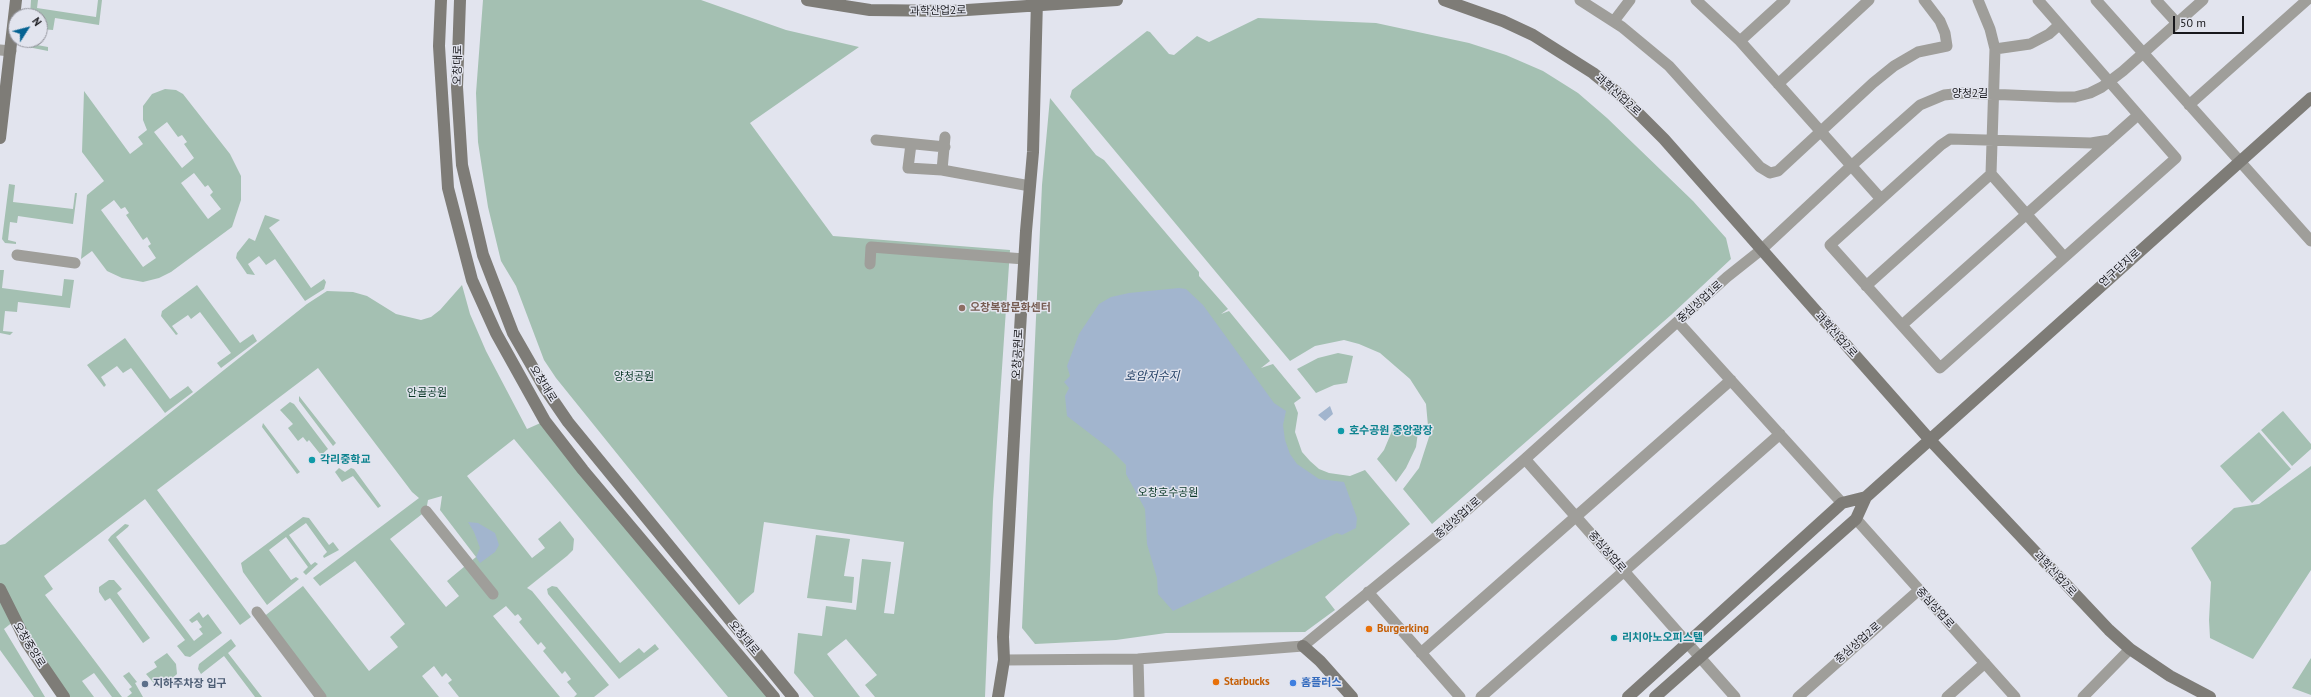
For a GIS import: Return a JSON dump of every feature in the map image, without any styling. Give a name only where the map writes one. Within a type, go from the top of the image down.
[{"type":"street","points":[[0,138],[5,50],[16,0]]},
{"type":"street","name":"오창대로","points":[[460,0],[457,87],[462,165],[482,255],[513,333],[544,387],[568,422],[654,530],[793,697]]},
{"type":"street","points":[[459,26],[466,0]]},
{"type":"street","name":"과학산업2로","points":[[807,0],[849,8],[901,11],[952,11],[1036,2],[1117,0]]},
{"type":"street","name":"과학산업2로","points":[[1444,0],[1489,15],[1521,29],[1593,73],[1620,94],[1664,139],[1930,440],[2069,590],[2130,649],[2170,676],[2210,697]]},
{"type":"street","points":[[1580,0],[1614,21],[1669,66],[1765,171],[1770,173],[1778,171],[1894,66],[1918,52],[1947,46],[1945,33],[1940,21],[1924,0]]},
{"type":"street","points":[[1614,21],[1630,0]]},
{"type":"street","points":[[1740,41],[1785,0]]},
{"type":"street","points":[[1778,84],[1869,0]]},
{"type":"street","points":[[1978,0],[1990,28],[1994,49],[1991,174],[2064,257]]},
{"type":"street","points":[[2038,0],[2176,158],[1940,368],[1830,245],[1941,145],[1950,139],[2091,143],[2110,140]]},
{"type":"street","points":[[2096,0],[2311,241]]},
{"type":"street","points":[[2156,0],[2177,23]]},
{"type":"street","name":"양청2길","points":[[1761,250],[1907,115],[1929,99],[1944,94],[1963,93],[2075,97],[2090,93],[2109,82],[2203,0]]},
{"type":"street","points":[[2190,105],[2307,0]]},
{"type":"street","points":[[1698,1],[1740,41],[1881,199]]},
{"type":"street","name":"오창대로","points":[[441,2],[439,46],[448,188],[472,280],[496,333],[545,420],[583,470],[774,697]]},
{"type":"street","name":"오창공원로","points":[[998,697],[1004,660],[1003,636],[1024,259],[1033,152],[1036,2]]},
{"type":"street","points":[[1994,49],[2030,44],[2049,34],[2059,25]]},
{"type":"street","name":"연구단지로","points":[[1930,440],[2311,98]]},
{"type":"street","points":[[1902,325],[2138,115]]},
{"type":"street","points":[[876,140],[911,144],[945,142],[942,170]]},
{"type":"street","points":[[911,144],[908,168],[942,170],[1030,186]]},
{"type":"street","points":[[1866,286],[1991,174]]},
{"type":"street","points":[[870,264],[871,247],[1024,259]]},
{"type":"street","name":"중심상업1로","points":[[1303,646],[1435,538],[1525,460],[1727,277],[1761,250]]},
{"type":"street","points":[[17,255],[75,263]]},
{"type":"street","points":[[1678,322],[1842,503]]},
{"type":"street","points":[[1421,653],[1731,380]]},
{"type":"street","points":[[1481,697],[1780,434]]},
{"type":"street","points":[[1655,697],[1699,656],[1856,519],[1866,497],[1930,440]]},
{"type":"street","name":"중심상업로","points":[[1525,460],[1735,697]]},
{"type":"street","points":[[1628,697],[1842,503],[1866,497]]},
{"type":"street","points":[[426,511],[493,594]]},
{"type":"street","name":"중심상업로","points":[[1856,519],[2015,697]]},
{"type":"street","name":"오창중앙로","points":[[0,589],[27,643],[64,697]]},
{"type":"street","name":"중심상업2로","points":[[1798,697],[1919,590]]},
{"type":"street","points":[[1368,592],[1460,697]]},
{"type":"street","points":[[257,612],[321,697]]},
{"type":"street","points":[[1004,660],[1138,659],[1303,646],[1320,661],[1352,697]]},
{"type":"street","points":[[2083,697],[2130,649]]},
{"type":"street","points":[[1138,659],[1139,697]]},
{"type":"street","points":[[1947,697],[1985,663]]},
{"type":"green space","points":[[31,0],[38,0],[37,8],[30,8]]},
{"type":"green space","points":[[98,0],[102,0],[99,25],[55,18],[53,30],[48,30],[48,10],[96,17]]},
{"type":"green space","name":"양청공원","points":[[483,0],[701,0],[786,30],[859,47],[750,123],[833,236],[1010,250],[993,501],[985,697],[875,697],[865,685],[877,675],[846,639],[827,654],[860,697],[814,697],[794,673],[798,633],[822,636],[826,606],[856,610],[862,559],[891,562],[884,613],[894,614],[904,542],[764,522],[754,592],[739,605],[556,378],[544,360],[516,286],[501,261],[488,207],[478,142],[476,93]]},
{"type":"green space","points":[[1258,18],[1376,23],[1469,43],[1506,55],[1543,71],[1578,93],[1607,118],[1693,201],[1726,238],[1731,259],[1671,315],[1432,524],[1403,489],[1419,468],[1429,437],[1426,404],[1410,379],[1380,353],[1359,344],[1344,340],[1315,346],[1290,361],[1070,97],[1072,90],[1147,31],[1150,32],[1169,54],[1174,55],[1197,36],[1209,42]]},
{"type":"green space","points":[[33,48],[48,48],[48,51]]},
{"type":"green space","points":[[165,89],[176,90],[183,94],[230,154],[241,176],[241,200],[232,227],[171,272],[159,278],[143,282],[122,278],[107,271],[92,251],[81,259],[87,195],[104,181],[82,152],[84,91],[130,154],[143,144],[138,137],[147,130],[143,120],[143,106],[152,94]],"holes":[[[167,122],[178,137],[182,135],[187,142],[184,144],[194,158],[182,168],[154,132]],[[194,173],[205,187],[208,185],[213,192],[210,195],[221,209],[208,219],[181,183]],[[114,200],[121,209],[125,207],[129,213],[126,215],[143,240],[147,237],[151,244],[148,246],[156,258],[143,267],[101,210]]]},
{"type":"green space","name":"오창호수공원","points":[[1050,98],[1096,155],[1104,160],[1199,272],[1199,276],[1228,309],[1221,314],[1229,311],[1270,361],[1261,368],[1273,364],[1301,398],[1294,403],[1298,413],[1295,432],[1302,452],[1319,469],[1329,473],[1350,476],[1365,470],[1410,524],[1325,597],[1335,610],[1305,632],[1166,633],[1116,640],[1035,644],[1022,628],[1042,185]]},
{"type":"green space","points":[[9,184],[15,185],[13,202],[73,209],[75,193],[77,193],[73,224],[18,216],[17,223],[10,222],[8,240],[16,242],[16,244],[5,243],[2,239]]},
{"type":"green space","points":[[265,215],[280,220],[269,228],[311,288],[324,279],[326,282],[324,289],[305,301],[275,259],[266,265],[259,256],[248,264],[255,275],[247,274],[236,258],[237,253],[249,238],[255,241]]},
{"type":"green space","points":[[0,270],[4,270],[2,288],[62,296],[64,279],[74,280],[70,308],[18,302],[17,312],[5,311],[3,331],[13,332],[10,335],[0,333]]},
{"type":"green space","points":[[197,285],[240,343],[253,334],[257,341],[221,368],[217,363],[231,353],[200,312],[191,319],[188,315],[172,326],[178,334],[176,335],[161,316],[162,311]]},
{"type":"green space","name":"안골공원","points":[[462,285],[470,314],[486,351],[527,429],[545,421],[772,697],[728,697],[514,439],[467,476],[532,558],[545,548],[538,539],[560,521],[574,539],[573,550],[527,588],[532,591],[609,685],[594,697],[574,697],[577,694],[567,682],[571,679],[565,671],[562,674],[543,651],[546,648],[541,642],[538,645],[519,622],[522,619],[518,614],[515,616],[506,606],[493,616],[560,697],[459,697],[448,683],[452,680],[446,673],[442,677],[434,666],[422,676],[439,697],[321,697],[262,618],[303,586],[369,671],[398,647],[390,637],[405,624],[355,561],[320,586],[313,578],[419,498],[412,492],[318,368],[157,490],[251,617],[240,625],[145,499],[44,576],[53,589],[45,595],[122,697],[112,697],[94,673],[82,681],[94,697],[64,697],[14,621],[4,629],[45,697],[34,697],[0,650],[0,545],[5,544],[307,304],[327,291],[353,292],[367,296],[396,314],[421,320],[431,317],[440,310]],"holes":[[[442,496],[440,510],[476,557],[447,581],[459,596],[446,607],[390,539],[426,511],[428,500]]]},
{"type":"green space","points":[[125,338],[170,399],[188,386],[193,392],[165,413],[131,368],[123,373],[117,366],[101,377],[106,385],[104,387],[87,365]]},
{"type":"green space","points":[[1338,353],[1353,356],[1347,383],[1334,385],[1316,393],[1297,369],[1318,358]]},
{"type":"green space","points":[[299,396],[336,443],[333,446],[299,401]]},
{"type":"green space","points":[[290,402],[294,404],[328,449],[321,455],[309,440],[307,442],[303,437],[298,441],[288,428],[293,424],[280,410]]},
{"type":"green space","points":[[2283,411],[2311,444],[2311,449],[2292,466],[2261,430]]},
{"type":"green space","points":[[263,423],[300,472],[297,474],[262,427]]},
{"type":"green space","points":[[1392,431],[1418,432],[1416,447],[1406,468],[1396,482],[1377,459],[1384,450]]},
{"type":"green space","points":[[2259,432],[2291,469],[2252,503],[2220,466]]},
{"type":"green space","points":[[2311,466],[2311,570],[2253,659],[2210,638],[2209,620],[2211,582],[2191,548],[2234,508],[2259,504]]},
{"type":"green space","points":[[339,468],[345,472],[351,468],[354,469],[381,506],[378,508],[353,476],[342,482],[335,472]]},
{"type":"green space","points":[[303,517],[309,518],[329,545],[333,542],[339,550],[324,558],[323,556],[327,552],[306,523],[289,535],[311,565],[315,562],[318,564],[306,575],[303,572],[308,567],[286,537],[269,550],[291,580],[296,577],[299,579],[267,605],[243,572],[241,563]]},
{"type":"green space","points":[[125,524],[129,525],[128,527],[116,537],[194,641],[203,634],[199,629],[202,627],[197,620],[192,623],[189,620],[199,612],[203,618],[208,614],[222,633],[190,657],[185,656],[177,646],[185,640],[108,540]]},
{"type":"green space","points":[[816,535],[850,539],[844,576],[854,577],[852,603],[807,598]]},
{"type":"green space","points":[[109,580],[114,580],[122,589],[117,593],[150,638],[143,643],[110,598],[105,601],[99,592],[99,587]]},
{"type":"green space","points":[[552,586],[557,587],[620,663],[639,648],[644,653],[655,644],[659,649],[619,679],[548,594],[547,589]]},
{"type":"green space","points":[[231,639],[236,646],[228,653],[262,697],[255,697],[224,656],[201,674],[198,669],[199,664]]},
{"type":"green space","points":[[167,653],[176,664],[177,674],[163,686],[157,687],[146,674],[157,667],[154,662]]},
{"type":"green space","points":[[2311,658],[2311,695],[2292,688]]},
{"type":"green space","points":[[129,672],[137,682],[135,683],[143,697],[127,697],[132,693],[129,689],[132,687],[123,676]]},
{"type":"water","name":"호암저수지","points":[[1179,288],[1186,289],[1203,305],[1274,403],[1286,411],[1283,425],[1285,440],[1290,454],[1297,464],[1319,479],[1344,482],[1357,518],[1356,528],[1342,535],[1337,533],[1173,611],[1158,594],[1157,578],[1147,544],[1145,509],[1126,474],[1126,465],[1110,449],[1067,416],[1065,396],[1069,388],[1064,382],[1070,376],[1067,366],[1079,334],[1099,304],[1111,297],[1129,293]]},
{"type":"water","points":[[1330,406],[1333,414],[1325,421],[1318,415]]},
{"type":"water","points":[[468,522],[478,523],[495,533],[499,545],[495,552],[480,563],[476,557],[480,548],[474,532]]},
{"type":"place","name":"오창복합문화센터","points":[[962,308]]},
{"type":"place","name":"호수공원 중앙광장","points":[[1341,431]]},
{"type":"place","name":"각리중학교","points":[[312,460]]},
{"type":"place","name":"Burgerking","points":[[1369,629]]},
{"type":"place","name":"리치아노오피스텔","points":[[1614,638]]},
{"type":"place","name":"Starbucks","points":[[1216,682]]},
{"type":"place","name":"홈플러스","points":[[1293,683]]},
{"type":"place","name":"지하주차장 입구","points":[[145,684]]}]
